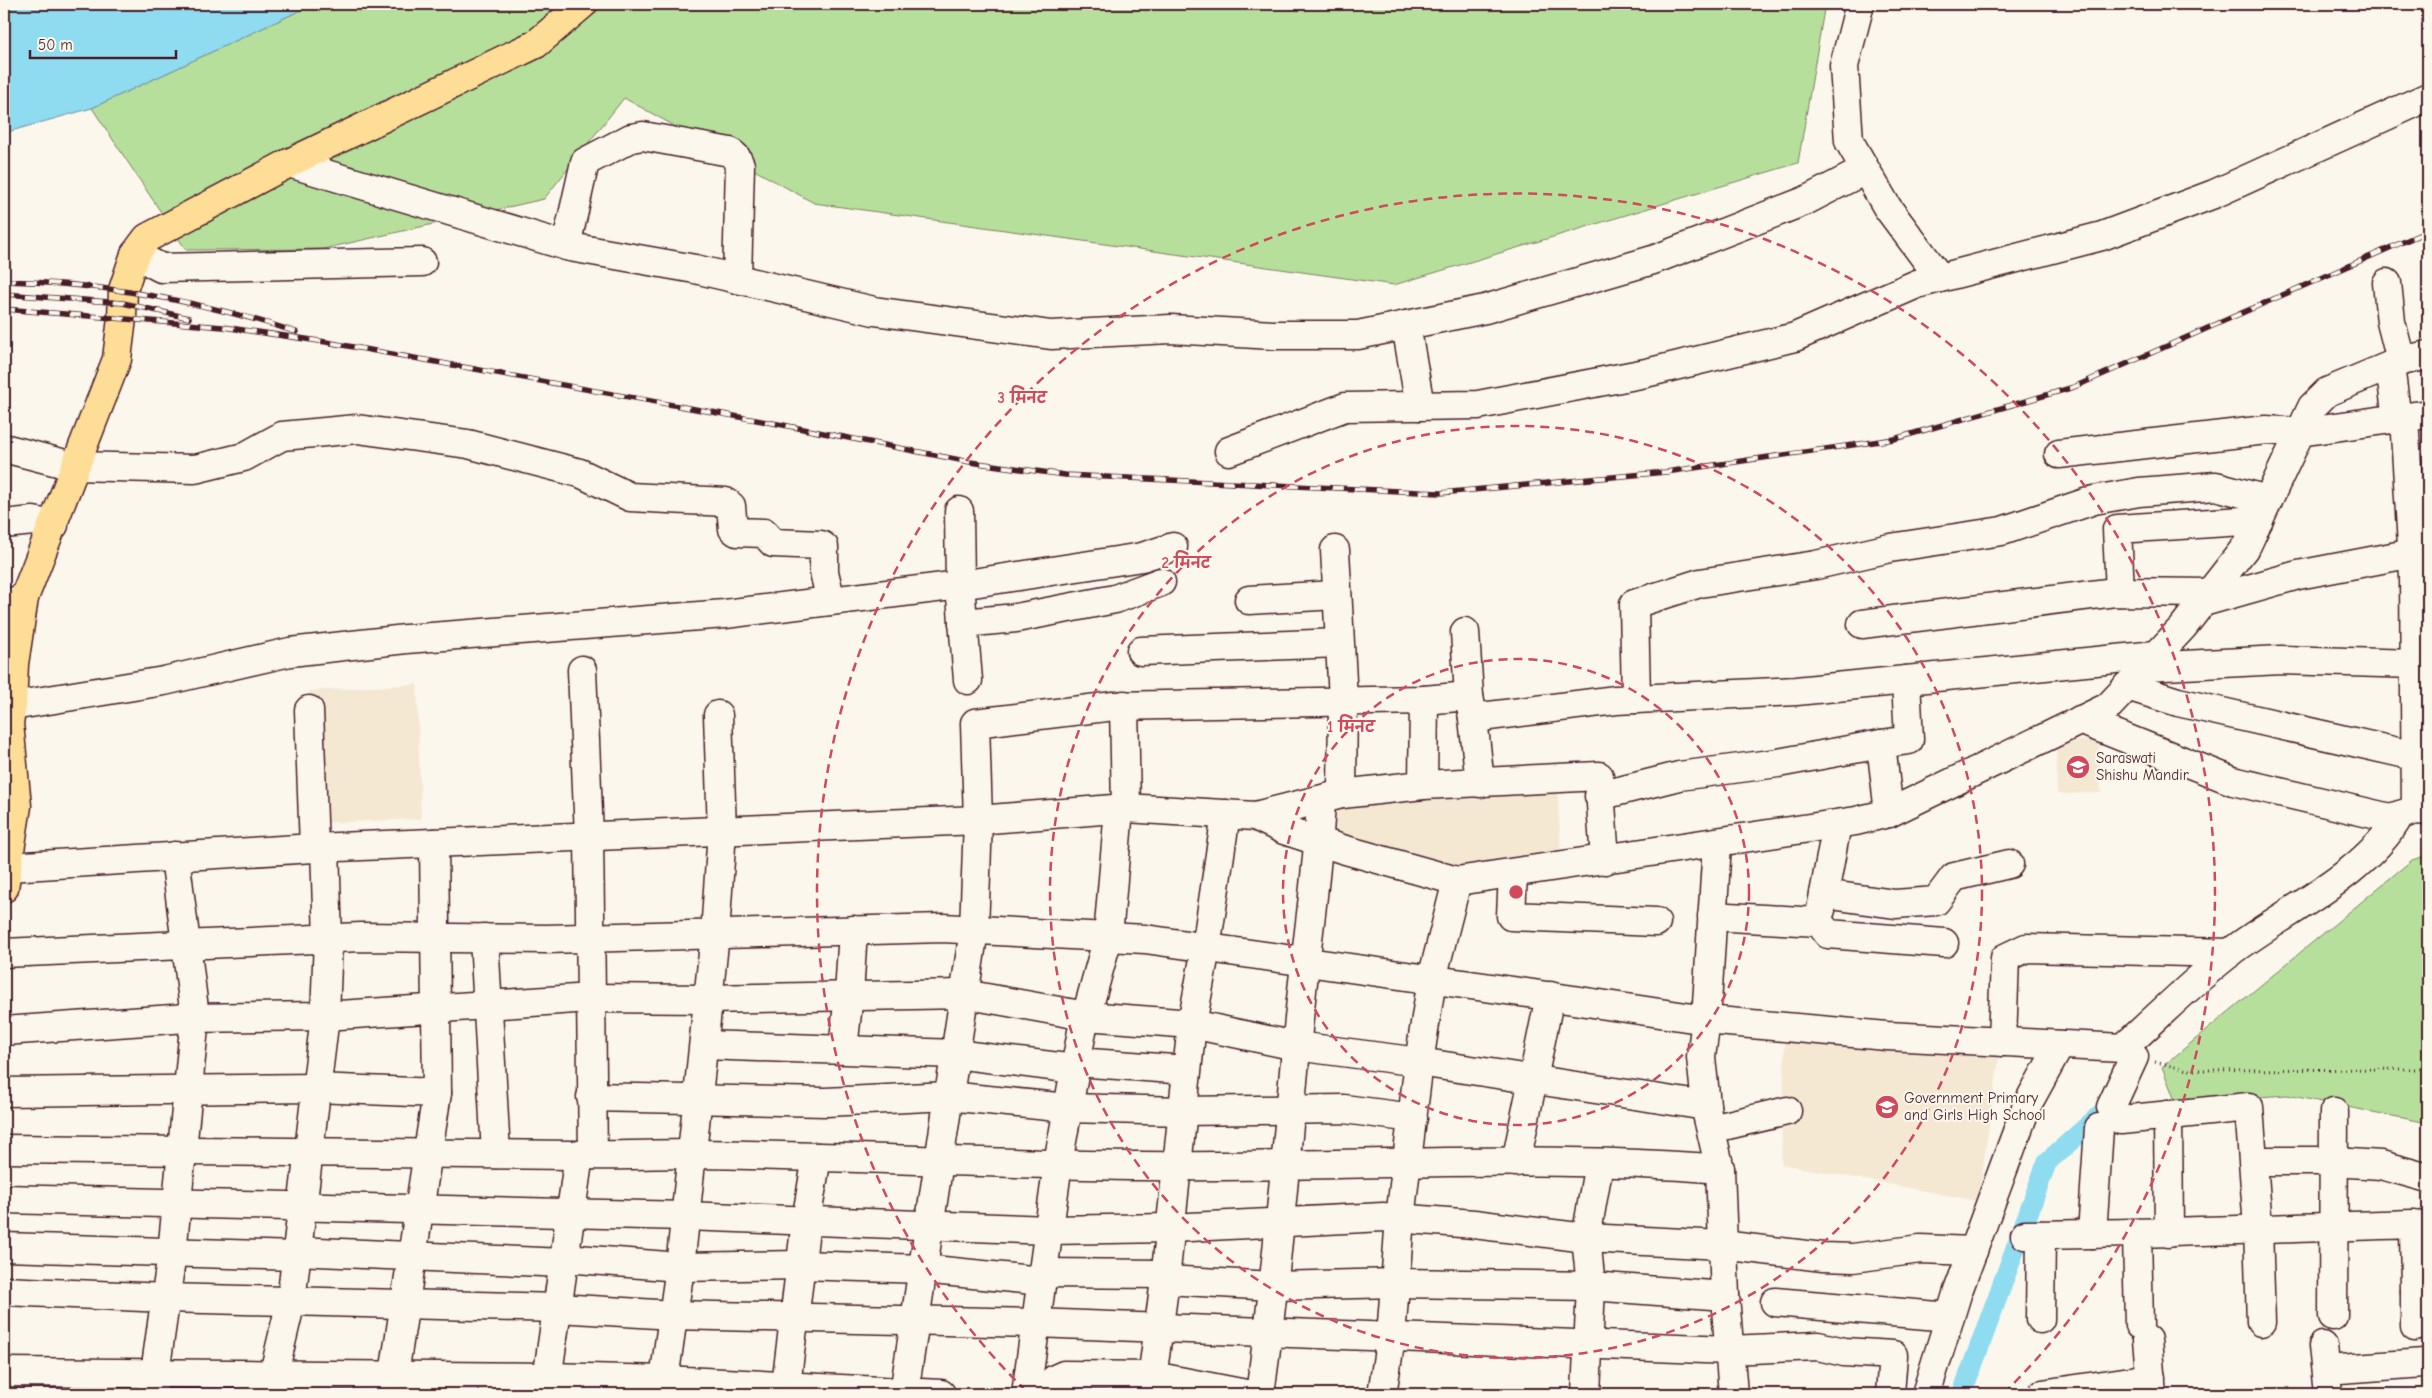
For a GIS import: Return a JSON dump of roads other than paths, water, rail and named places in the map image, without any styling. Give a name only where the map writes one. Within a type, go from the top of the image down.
[{"type":"main road","points":[[6,878],[17,806],[9,761],[8,717],[14,664],[14,602],[54,525],[73,466],[117,359],[123,290],[135,254],[147,238],[289,164],[536,44],[584,4]]},
{"type":"street","points":[[1860,4],[1844,66],[1848,141],[1886,207],[1940,278]]},
{"type":"street","points":[[1229,452],[1345,407],[1478,405],[1646,373],[1795,337],[1917,284],[2102,236],[2206,198],[2428,97]]},
{"type":"street","points":[[566,246],[583,166],[588,158],[631,138],[643,136],[701,146],[730,152],[736,156],[740,165],[736,279]]},
{"type":"street","points":[[289,164],[566,246],[695,269],[874,311],[1050,336],[1171,330],[1273,335],[1358,335],[1485,309],[1653,260],[1805,200],[1865,170]]},
{"type":"street","points":[[135,254],[161,268],[422,262]]},
{"type":"street","points":[[2387,283],[2396,363],[2410,417],[2415,664],[2415,812]]},
{"type":"street","points":[[1406,325],[1420,406]]},
{"type":"street","points":[[1255,816],[1284,830],[1342,849],[1457,881],[1717,844],[1837,824],[1889,813],[2108,707],[2183,627],[2247,546],[2312,407],[2327,392],[2396,363],[2428,355]]},
{"type":"street","points":[[2059,454],[2266,430],[2299,432],[2410,417]]},
{"type":"street","points":[[4,448],[73,466],[194,470],[244,457],[282,436],[357,429],[468,444],[580,473],[630,497],[726,502],[731,506],[734,529],[737,532],[764,532],[773,543],[822,544],[825,576],[831,600]]},
{"type":"street","points":[[1636,699],[1634,604],[1700,583],[1816,565],[1890,548],[2002,531],[2094,500],[2138,492],[2216,486],[2263,510]]},
{"type":"street","points":[[2120,592],[2117,529],[2263,510]]},
{"type":"street","points":[[958,511],[960,585],[968,680]]},
{"type":"street","points":[[4,524],[33,521],[54,525]]},
{"type":"street","points":[[8,717],[290,652],[406,639],[725,614],[960,585],[1142,557],[1173,547]]},
{"type":"street","points":[[1260,1394],[1274,1286],[1296,1046],[1319,841],[1331,797],[1343,700],[1335,550]]},
{"type":"street","points":[[1862,624],[2120,592],[2206,597],[2298,575],[2413,554]]},
{"type":"street","points":[[963,623],[1016,618],[1115,599],[1161,582]]},
{"type":"street","points":[[1249,600],[1336,595]]},
{"type":"street","points":[[1465,632],[1480,784]]},
{"type":"street","points":[[1141,650],[1339,643]]},
{"type":"street","points":[[904,1393],[974,930],[978,820],[975,723],[1124,705],[1424,700],[1471,707],[1796,691],[1906,680],[2143,669],[2281,660],[2415,664]]},
{"type":"street","points":[[2143,669],[2178,702],[2415,756]]},
{"type":"street","points":[[547,1386],[571,1215],[586,1155],[592,1097],[589,836],[582,670]]},
{"type":"street","points":[[1599,796],[1679,776],[1778,763],[1909,740],[1906,680]]},
{"type":"street","points":[[1423,785],[1424,700]]},
{"type":"street","points":[[1026,1394],[1058,1163],[1086,1016],[1108,937],[1123,808],[1124,705]]},
{"type":"street","points":[[271,1384],[290,1301],[325,1016],[328,939],[309,710]]},
{"type":"street","points":[[663,1387],[686,1216],[715,934],[722,831],[718,715]]},
{"type":"street","points":[[2080,720],[2233,781],[2390,818],[2415,812]]},
{"type":"street","points":[[1881,744],[1889,813]]},
{"type":"street","points":[[6,878],[175,856],[978,820],[1123,808],[1255,816],[1331,797],[1423,785],[1480,784],[1599,776],[1605,860]]},
{"type":"street","points":[[2260,1322],[2258,1228],[2249,1108],[2122,1120],[2111,1107],[2129,1053],[2230,953],[2364,861],[2391,830],[2415,812]]},
{"type":"street","points":[[1152,1385],[1192,1024],[1206,948],[1226,814]]},
{"type":"street","points":[[1837,824],[1819,922],[1828,934],[1944,943]]},
{"type":"street","points":[[393,1384],[438,1092],[435,1008],[434,843]]},
{"type":"street","points":[[1717,844],[1706,1020],[1701,1056],[1708,1118],[1720,1169],[1722,1246],[1733,1394]]},
{"type":"street","points":[[154,1384],[172,1254],[195,1018],[175,856]]},
{"type":"street","points":[[1824,894],[1895,904],[1936,901],[1954,877],[2009,864]]},
{"type":"street","points":[[1513,873],[1510,916],[1656,922]]},
{"type":"street","points":[[1382,1394],[1391,1337],[1397,1283],[1400,1218],[1419,1062],[1432,979],[1457,881]]},
{"type":"street","points":[[1712,916],[1819,922]]},
{"type":"street","points":[[4,953],[328,939],[590,938],[943,928],[1145,939],[1706,1020],[1887,1036],[2060,1045],[2129,1053]]},
{"type":"street","points":[[843,1049],[853,930]]},
{"type":"street","points":[[484,938],[496,1154]]},
{"type":"street","points":[[2002,1042],[2005,958],[2026,948],[2230,953]]},
{"type":"street","points":[[4,1031],[195,1018],[325,1016],[590,998],[708,999],[849,994],[964,994],[1086,1016],[1192,1024],[1296,1046],[1534,1079],[1708,1118],[1787,1111]]},
{"type":"street","points":[[1516,1162],[1550,996]]},
{"type":"street","points":[[704,1045],[955,1054],[1076,1066],[1187,1070]]},
{"type":"street","points":[[1926,1394],[1973,1251],[2027,1105],[2060,1045]]},
{"type":"street","points":[[4,1092],[188,1088],[316,1088],[438,1092]]},
{"type":"street","points":[[592,1097],[826,1102],[948,1096],[1068,1108],[1182,1111],[1344,1110],[1413,1118]]},
{"type":"street","points":[[2333,1316],[2335,1226],[2334,1112]]},
{"type":"street","points":[[2168,1116],[2169,1233]]},
{"type":"street","points":[[2092,1234],[2099,1128]]},
{"type":"street","points":[[4,1149],[586,1155],[692,1154],[1175,1166],[1285,1166],[1408,1161],[1516,1162],[1657,1164],[1720,1169]]},
{"type":"street","points":[[786,1391],[800,1265],[817,1157]]},
{"type":"street","points":[[2254,1161],[2334,1162],[2382,1166],[2428,1178]]},
{"type":"street","points":[[1586,1394],[1591,1286],[1586,1238],[1599,1163]]},
{"type":"street","points":[[4,1198],[301,1208],[686,1216],[1049,1230],[1170,1228],[1383,1217],[1474,1224],[1586,1238],[1722,1246],[1823,1257],[1853,1258],[1920,1249],[1973,1251]]},
{"type":"street","points":[[2040,1319],[2033,1235],[2137,1234],[2258,1228],[2421,1225],[2421,1290],[2415,1327]]},
{"type":"street","points":[[2042,1394],[2151,1386],[2143,1332],[2137,1234]]},
{"type":"street","points":[[4,1247],[172,1254],[296,1253],[564,1260],[680,1267],[800,1265],[923,1269],[1042,1277],[1165,1277],[1274,1286],[1397,1283],[1591,1286],[1725,1296]]},
{"type":"street","points":[[4,1291],[166,1298],[558,1308],[673,1315],[1036,1323],[1729,1350],[1818,1346],[1844,1352],[1893,1355],[1890,1394]]},
{"type":"street","points":[[1775,1302],[1950,1317]]},
{"type":"street","points":[[1844,1352],[1850,1308]]},
{"type":"street","points":[[2326,1370],[2424,1364]]},
{"type":"street","points":[[4,1372],[154,1384],[663,1387],[940,1394]]},
{"type":"street","points":[[1039,1394],[1055,1379],[1064,1375],[1246,1394]]},
{"type":"water","points":[[4,4],[314,4],[92,108],[4,133]]},
{"type":"waterway","points":[[1962,1394],[2047,1162],[2101,1114]]},
{"type":"railway","points":[[4,309],[223,327],[326,342],[778,424],[970,462],[1065,475],[1440,493],[1666,472],[1894,439],[2074,387],[2428,231]]},
{"type":"railway","points":[[4,281],[78,285],[152,296],[224,311],[296,332]]},
{"type":"railway","points":[[4,294],[123,303],[189,318]]},
{"type":"place","name":"Saraswati Shishu Mandir","points":[[2078,767]]},
{"type":"place","name":"Government Primary and Girls High School","points":[[1887,1107]]}]
